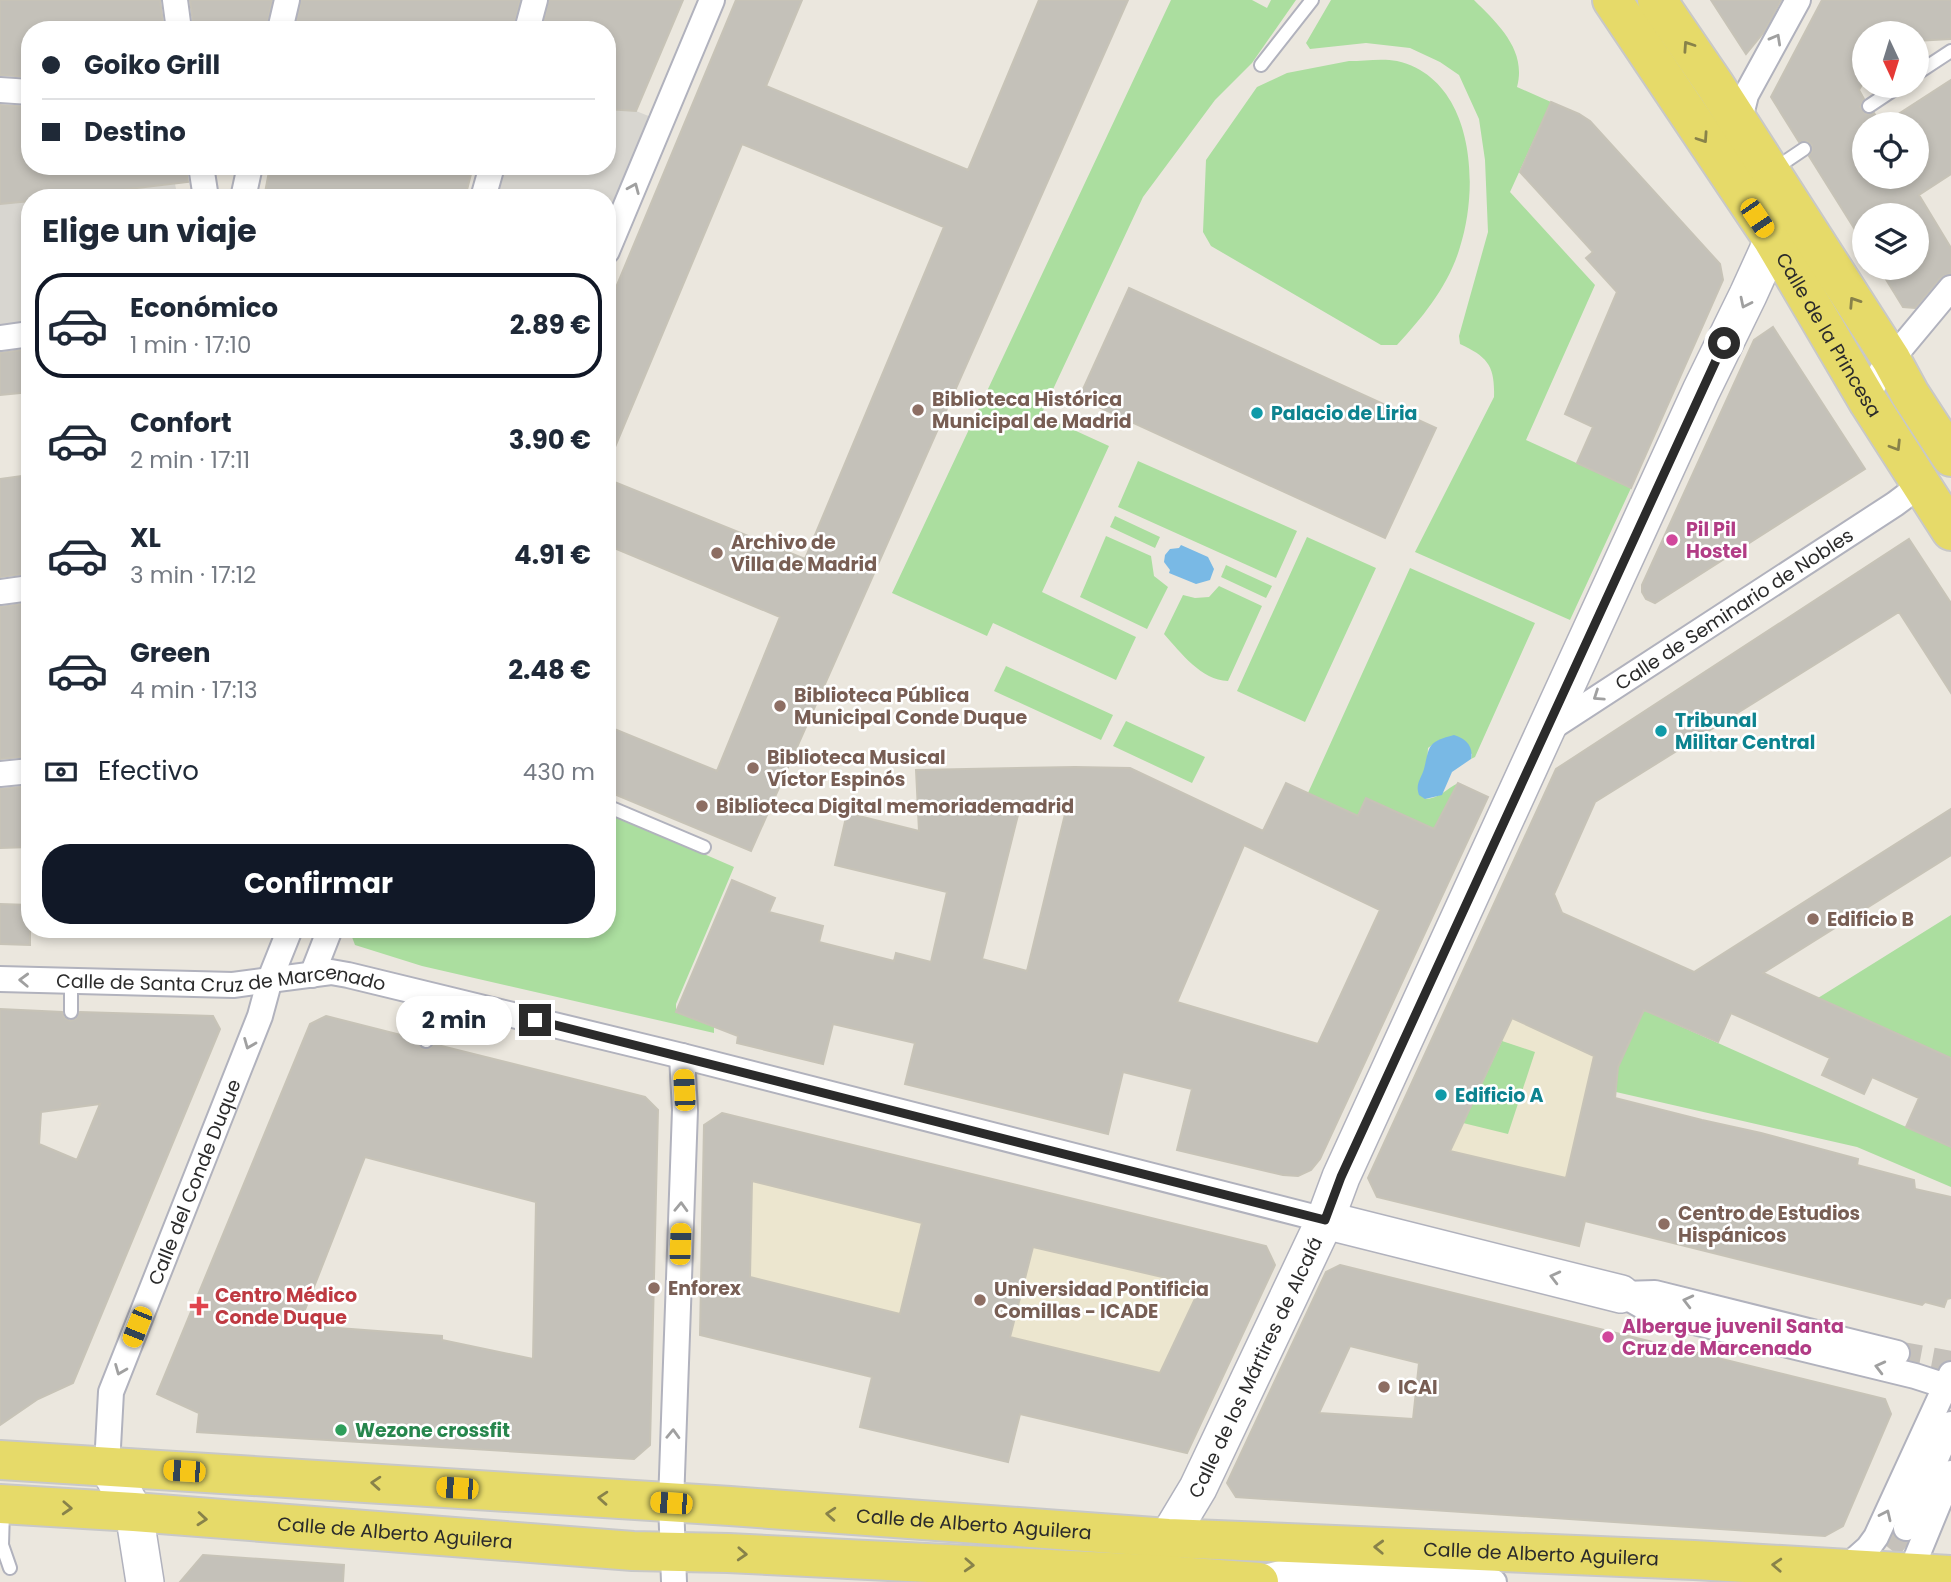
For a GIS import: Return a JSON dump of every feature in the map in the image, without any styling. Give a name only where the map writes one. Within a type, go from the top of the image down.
[{"type":"main road","name":"Calle de la Princesa","points":[[1612,0],[1773,240],[1869,403],[1951,531]]},
{"type":"main road","name":"Calle de la Princesa","points":[[1657,0],[1891,359],[1951,457]]},
{"type":"main road","name":"Calle de Alberto Aguilera","points":[[0,1460],[107,1465],[1168,1538],[1711,1571],[1866,1576],[1951,1575]]},
{"type":"main road","name":"Calle de Alberto Aguilera","points":[[1,1504],[634,1551],[674,1567],[1255,1581]]},
{"type":"street","points":[[174,0],[178,21]]},
{"type":"street","points":[[282,21],[287,0]]},
{"type":"street","points":[[529,21],[535,0]]},
{"type":"street","points":[[616,229],[712,0]]},
{"type":"street","points":[[1739,123],[1745,95],[1798,0]]},
{"type":"street","points":[[0,90],[21,91]]},
{"type":"street","name":"Calle de los Mártires de Alcalá","points":[[1149,1578],[1168,1538],[1191,1502],[1325,1220],[1341,1177],[1701,391],[1773,240]]},
{"type":"street","points":[[1869,403],[1872,388],[1891,359],[1951,288]]},
{"type":"street","points":[[0,338],[21,335]]},
{"type":"street","name":"Calle de Seminario de Nobles","points":[[1545,732],[1895,504],[1916,489],[1919,483]]},
{"type":"street","points":[[0,592],[21,589]]},
{"type":"street","points":[[0,774],[21,772]]},
{"type":"street","name":"Calle del Conde Duque","points":[[107,1465],[111,1392],[260,1016],[270,979],[286,938]]},
{"type":"street","points":[[312,975],[326,938]]},
{"type":"street","name":"Calle de Santa Cruz de Marcenado","points":[[0,979],[233,985],[331,972],[348,975],[682,1056],[1621,1294],[1653,1312],[1902,1372],[1948,1380]]},
{"type":"street","points":[[674,1567],[671,1503],[684,1124],[682,1056]]},
{"type":"street","name":"Calle de Santa Cruz de Marcenado","points":[[1621,1294],[1655,1293],[1897,1353]]},
{"type":"street","points":[[1866,1576],[1868,1548],[1876,1537],[1948,1380]]},
{"type":"street","points":[[1906,1528],[1951,1424]]},
{"type":"street","points":[[107,1465],[134,1512],[145,1582]]},
{"type":"street","points":[[1866,1576],[1951,1473]]},
{"type":"street","name":"Calle de Alberto Aguilera","points":[[1255,1581],[1281,1573],[1395,1575],[1494,1582]]},
{"type":"lane","points":[[1261,65],[1312,0]]},
{"type":"lane","points":[[1929,65],[1951,51]]},
{"type":"lane","points":[[1869,106],[1881,98]]},
{"type":"lane","points":[[1770,172],[1804,149]]},
{"type":"lane","points":[[616,810],[704,847]]},
{"type":"lane","points":[[71,982],[71,1012]]},
{"type":"lane","points":[[426,1041],[437,996]]},
{"type":"lane","points":[[1,1504],[2,1545],[10,1567]]},
{"type":"shaded area","points":[[616,110],[636,111],[651,117],[616,199],[616,189],[486,189],[489,175],[616,175]]},
{"type":"shaded area","points":[[175,184],[176,189],[132,189]]},
{"type":"shaded area","points":[[21,202],[21,345],[0,348],[0,204]]},
{"type":"shaded area","name":"Edificio A","points":[[1480,934],[1644,1010],[1618,1067],[1615,1098],[1579,1246],[1377,1197],[1368,1178]]},
{"type":"shaded area","name":"Universidad Pontificia Comillas - ICADE","points":[[722,1113],[1266,1246],[1275,1265],[1187,1453],[1021,1414],[1008,1462],[860,1427],[872,1377],[700,1335],[704,1125]]},
{"type":"green space","points":[[1171,0],[1252,0],[1267,8],[1271,0],[1296,0],[1252,63],[1215,100],[1143,197],[1041,415],[1109,446],[1042,592],[1136,637],[1116,680],[993,623],[987,636],[892,593]]},
{"type":"green space","points":[[1331,0],[1474,0],[1501,28],[1514,50],[1518,61],[1517,87],[1551,102],[1510,192],[1595,285],[1526,440],[1631,488],[1570,620],[1415,552],[1494,397],[1493,377],[1488,364],[1477,353],[1460,344],[1459,336],[1488,232],[1485,160],[1479,119],[1459,75],[1440,62],[1410,48],[1366,43],[1310,49],[1306,43]]},
{"type":"green space","points":[[1391,60],[1423,72],[1442,89],[1456,111],[1465,138],[1469,194],[1460,247],[1434,300],[1397,345],[1381,345],[1211,246],[1203,232],[1206,160],[1257,87],[1287,73],[1349,61]]},
{"type":"green space","points":[[1138,461],[1297,531],[1276,578],[1118,507]]},
{"type":"green space","points":[[1115,516],[1160,537],[1155,548],[1110,527]]},
{"type":"green space","points":[[1106,536],[1151,556],[1154,576],[1168,587],[1147,629],[1080,597]]},
{"type":"green space","points":[[1307,537],[1376,568],[1305,722],[1237,691]]},
{"type":"green space","points":[[1226,565],[1272,586],[1266,598],[1221,577]]},
{"type":"green space","points":[[1410,568],[1535,623],[1475,757],[1471,759],[1472,754],[1439,740],[1428,748],[1425,799],[1438,796],[1458,783],[1434,829],[1366,799],[1358,816],[1308,793]]},
{"type":"green space","points":[[1219,586],[1262,606],[1228,681],[1200,671],[1164,634],[1183,595],[1209,597]]},
{"type":"green space","points":[[1006,666],[1113,715],[1101,740],[994,691]]},
{"type":"green space","points":[[1126,721],[1205,757],[1192,783],[1113,746]]},
{"type":"green space","points":[[616,816],[734,867],[676,1004],[676,1012],[714,1026],[714,1033],[422,966],[355,945],[352,938],[616,938]]},
{"type":"green space","points":[[1951,915],[1951,1058],[1818,998]]},
{"type":"green space","points":[[1644,1010],[1951,1147],[1951,1187],[1857,1147],[1616,1092],[1618,1067]]},
{"type":"green space","points":[[1502,1041],[1535,1052],[1508,1134],[1463,1123]]},
{"type":"water","points":[[1181,545],[1208,557],[1214,569],[1210,580],[1196,584],[1169,573],[1170,570],[1164,562],[1165,555],[1170,549],[1179,548]]},
{"type":"water","points":[[1454,735],[1468,743],[1471,759],[1452,772],[1442,795],[1425,799],[1419,795],[1418,788],[1429,750],[1439,740]]},
{"type":"building","points":[[0,0],[160,0],[163,21],[21,21],[21,76],[0,75]]},
{"type":"building","points":[[190,0],[272,0],[268,21],[193,21]]},
{"type":"building","points":[[301,0],[520,0],[515,21],[297,21]]},
{"type":"building","points":[[549,0],[683,0],[636,111],[616,110],[616,21],[544,21]]},
{"type":"building","points":[[736,0],[802,0],[766,86],[968,170],[1039,0],[1128,0],[751,851],[616,795],[616,730],[717,771],[780,617],[616,549],[616,483],[805,559],[944,227],[742,144],[616,445],[616,287]]},
{"type":"building","points":[[1711,0],[1781,0],[1764,32],[1746,54]]},
{"type":"building","points":[[1822,0],[1951,0],[1951,39],[1929,40],[1929,21],[1852,21],[1852,98],[1863,98],[1860,107],[1864,112],[1852,112],[1852,189],[1928,189],[1919,195],[1924,203],[1852,203],[1852,225],[1809,156],[1812,145],[1807,141],[1799,142],[1771,97]]},
{"type":"building","points":[[1951,80],[1951,174],[1929,188],[1929,112],[1902,112],[1923,98],[1929,98],[1929,94]]},
{"type":"building","points":[[1551,102],[1590,121],[1720,264],[1723,280],[1631,488],[1577,463],[1593,427],[1565,414],[1617,292],[1586,258],[1593,252],[1520,172]]},
{"type":"building","points":[[0,105],[21,106],[21,175],[187,175],[188,182],[129,189],[21,189],[21,202],[0,204]]},
{"type":"building","points":[[268,175],[471,175],[467,189],[266,189]]},
{"type":"building","points":[[1929,212],[1951,248],[1951,273],[1940,278],[1915,308],[1903,307],[1886,280],[1929,280]]},
{"type":"building","name":"Palacio de Liria","points":[[1129,288],[1436,428],[1385,538],[1079,398]]},
{"type":"building","points":[[1773,327],[1865,469],[1655,603],[1646,599],[1642,585],[1754,340]]},
{"type":"building","points":[[21,350],[21,393],[0,395],[0,353]]},
{"type":"building","points":[[21,476],[21,574],[0,577],[0,479]]},
{"type":"building","points":[[1909,539],[1951,603],[1951,693],[1899,612],[1595,802],[1554,894],[1562,913],[1694,972],[1951,809],[1951,855],[1763,973],[1951,1058],[1951,1147],[1906,1127],[1919,1098],[1872,1077],[1864,1094],[1822,1075],[1830,1058],[1731,1013],[1718,1042],[1644,1010],[1618,1067],[1615,1098],[1858,1159],[1857,1165],[1914,1180],[1915,1189],[1951,1197],[1951,1298],[1947,1299],[1944,1307],[1925,1302],[1922,1305],[1585,1221],[1579,1246],[1377,1197],[1368,1178],[1556,769]],"holes":[[[1512,1018],[1594,1056],[1566,1178],[1450,1151]]]},
{"type":"building","points":[[21,604],[21,757],[0,759],[0,607]]},
{"type":"building","points":[[1130,768],[1263,831],[1286,783],[1358,816],[1366,798],[1434,829],[1458,783],[1488,797],[1320,1159],[1311,1170],[1298,1176],[1283,1175],[1177,1150],[1192,1089],[1123,1072],[1108,1134],[905,1084],[915,1043],[833,1024],[823,1064],[737,1043],[738,1036],[676,1012],[732,880],[775,898],[769,912],[823,926],[819,942],[894,961],[896,953],[931,962],[947,892],[835,865],[847,813],[919,831],[916,770]],"holes":[[[1066,810],[1027,971],[982,959],[1019,811]],[[1244,845],[1380,910],[1318,1044],[1177,1002]]]},
{"type":"building","points":[[21,787],[21,847],[0,848],[0,789]]},
{"type":"building","points":[[0,904],[21,905],[21,938],[30,938],[30,945],[0,944]]},
{"type":"building","points":[[0,1009],[62,1012],[70,1021],[76,1019],[80,1012],[213,1016],[220,1029],[73,1383],[38,1399],[0,1425]],"holes":[[[100,1104],[77,1160],[39,1144],[41,1112]]]},
{"type":"building","points":[[326,1016],[417,1039],[423,1049],[429,1049],[434,1044],[645,1097],[658,1110],[650,1445],[634,1459],[197,1432],[199,1413],[157,1394],[310,1024]],"holes":[[[365,1157],[536,1202],[533,1359],[442,1340],[442,1336],[299,1325]]]},
{"type":"building","name":"Universidad Pontificia Comillas - ICADE","points":[[722,1113],[1266,1246],[1275,1265],[1187,1453],[1020,1414],[1008,1462],[860,1427],[872,1377],[700,1335],[704,1125]],"holes":[[[752,1181],[922,1223],[900,1314],[750,1277]],[[1033,1247],[1201,1286],[1160,1373],[1010,1337]]]},
{"type":"building","points":[[1340,1265],[1885,1399],[1891,1414],[1843,1526],[1825,1536],[1236,1497],[1227,1483],[1326,1272]],"holes":[[[1350,1346],[1419,1363],[1413,1419],[1319,1413]]]},
{"type":"building","points":[[203,1555],[344,1565],[343,1582],[180,1582]]},
{"type":"tunnel","points":[[1897,1353],[1951,1363]]},
{"type":"tunnel","points":[[1861,1570],[1884,1555],[1906,1528]]},
{"type":"place","name":"Biblioteca Histórica Municipal de Madrid","points":[[918,410]]},
{"type":"place","name":"Palacio de Liria","points":[[1257,413]]},
{"type":"place","name":"Pil Pil Hostel","points":[[1672,540]]},
{"type":"place","name":"Archivo de Villa de Madrid","points":[[717,553]]},
{"type":"place","name":"Biblioteca Pública Municipal Conde Duque","points":[[780,706]]},
{"type":"place","name":"Tribunal Militar Central","points":[[1661,731]]},
{"type":"place","name":"Biblioteca Musical Víctor Espinós","points":[[753,768]]},
{"type":"place","name":"Biblioteca Digital memoriademadrid","points":[[702,806]]},
{"type":"place","name":"Edificio B","points":[[1813,919]]},
{"type":"place","name":"Edificio A","points":[[1441,1095]]},
{"type":"place","name":"Centro de Estudios Hispánicos","points":[[1664,1224]]},
{"type":"place","name":"Enforex","points":[[654,1288]]},
{"type":"place","name":"Universidad Pontificia Comillas - ICADE","points":[[980,1300]]},
{"type":"place","name":"Centro Médico Conde Duque","points":[[199,1306]]},
{"type":"place","name":"Albergue juvenil Santa Cruz de Marcenado","points":[[1608,1337]]},
{"type":"place","name":"ICAI","points":[[1384,1387]]},
{"type":"place","name":"Wezone crossfit","points":[[341,1430]]},
{"type":"route","points":[[535,1020],[1325,1220],[1341,1177],[1724,343]]}]
